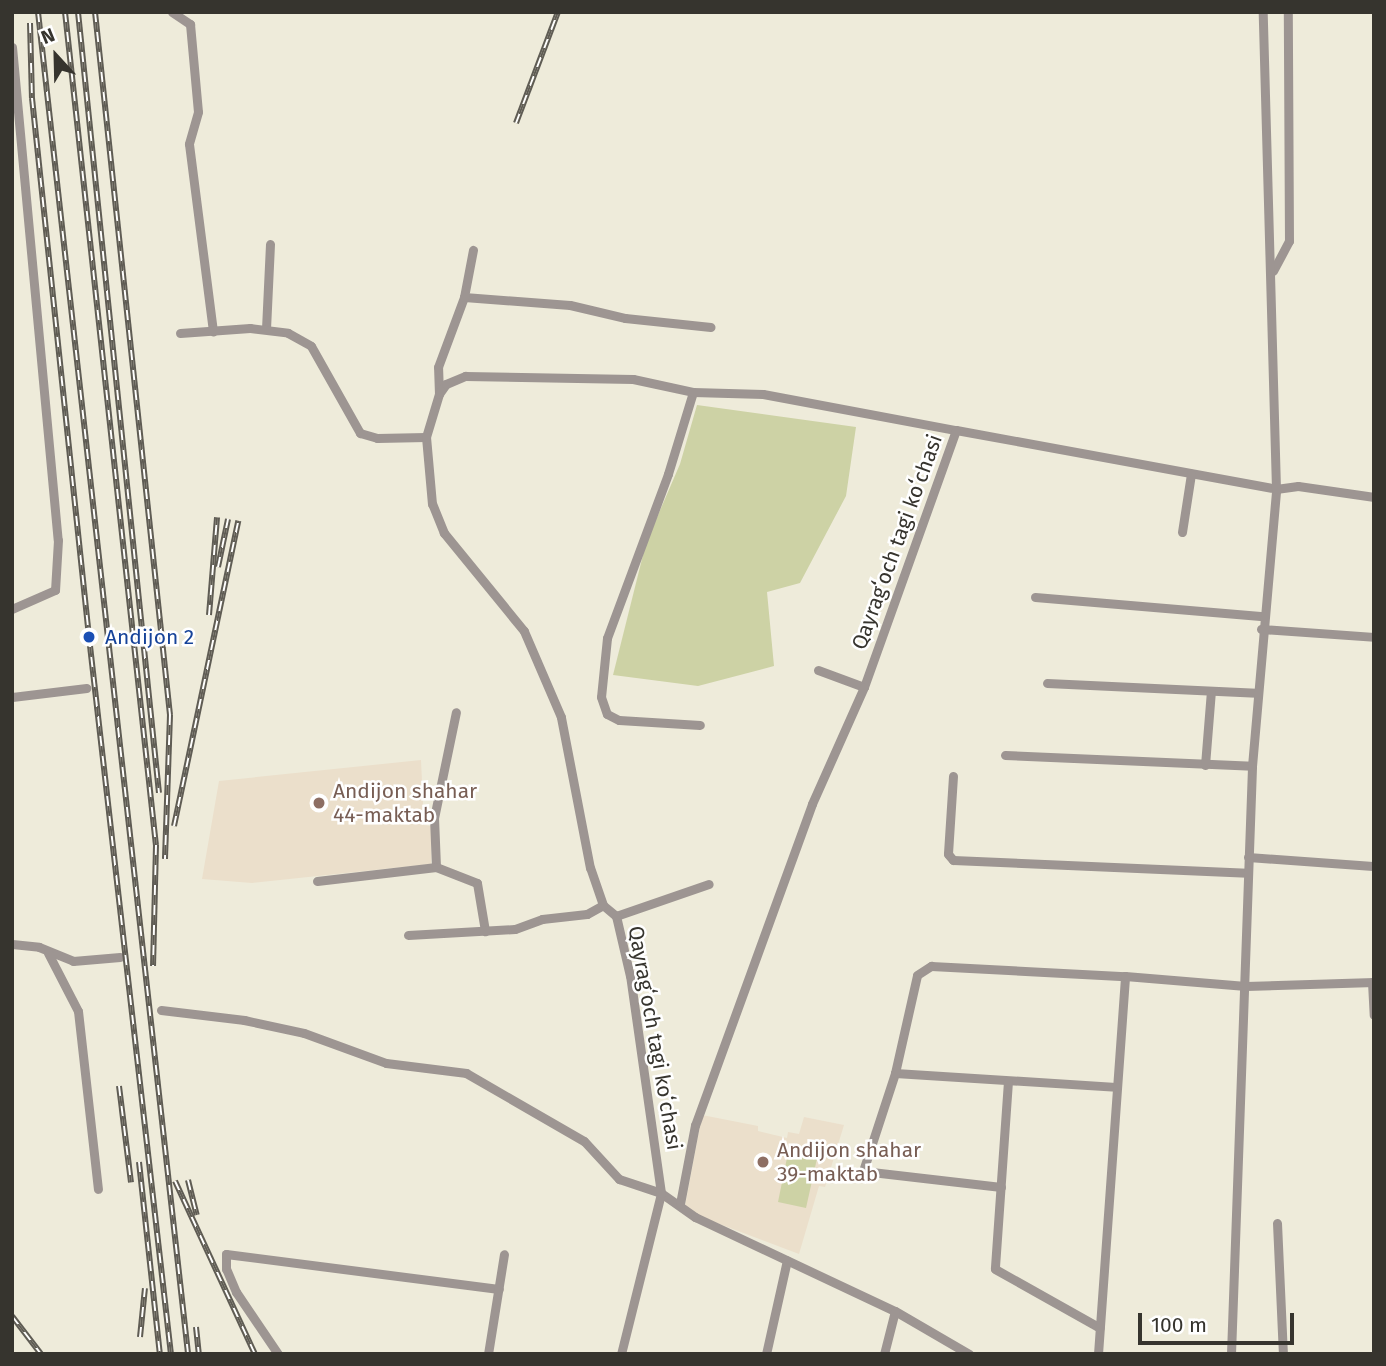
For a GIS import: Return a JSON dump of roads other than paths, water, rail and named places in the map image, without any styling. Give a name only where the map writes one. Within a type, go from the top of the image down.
[{"type":"street","points":[[172,12],[190,24],[198,100],[189,144],[213,331]]},
{"type":"street","points":[[1231,1354],[1252,766],[1261,629],[1276,489],[1273,271],[1263,12]]},
{"type":"street","points":[[1273,271],[1289,241],[1287,12]]},
{"type":"street","points":[[12,47],[58,552],[55,590],[12,609]]},
{"type":"street","points":[[266,329],[270,244]]},
{"type":"street","points":[[439,394],[438,367],[464,297],[473,250]]},
{"type":"street","points":[[464,297],[570,304],[625,318],[711,327]]},
{"type":"street","points":[[180,333],[266,329],[288,333],[311,345],[360,433],[377,438],[426,437]]},
{"type":"street","name":"Qayragʻoch tagi koʻchasi","points":[[621,1354],[661,1193],[630,976],[616,916],[603,905],[590,868],[561,717],[524,631],[444,533],[432,504],[426,437],[439,394],[446,384],[465,376],[633,379],[693,392],[763,394],[956,430],[864,687],[812,804],[695,1125],[680,1204]]},
{"type":"street","points":[[693,392],[668,474],[607,638],[601,697],[607,714],[619,720],[700,725]]},
{"type":"street","points":[[956,430],[1276,489],[1298,486],[1374,497]]},
{"type":"street","points":[[1182,532],[1191,474]]},
{"type":"street","points":[[1035,597],[1263,616]]},
{"type":"street","points":[[1261,629],[1374,637]]},
{"type":"street","points":[[818,670],[864,687]]},
{"type":"street","points":[[1047,683],[1256,694]]},
{"type":"street","points":[[12,697],[86,688]]},
{"type":"street","points":[[1205,765],[1211,691]]},
{"type":"street","points":[[436,867],[434,818],[456,712]]},
{"type":"street","points":[[1004,755],[1252,766]]},
{"type":"street","points":[[953,776],[948,854],[953,860],[1247,873]]},
{"type":"street","points":[[1248,857],[1373,866]]},
{"type":"street","points":[[317,881],[436,867],[477,883],[485,931]]},
{"type":"street","points":[[616,916],[709,884]]},
{"type":"street","points":[[408,935],[525,928],[542,919],[587,914],[603,905]]},
{"type":"street","points":[[12,944],[73,961],[120,957]]},
{"type":"street","points":[[48,953],[78,1011],[99,1189]]},
{"type":"street","points":[[1001,1186],[863,1171],[895,1073],[917,975],[925,968],[1125,976],[1246,986],[1373,982],[1374,1015]]},
{"type":"street","points":[[1098,1354],[1125,976]]},
{"type":"street","points":[[162,1010],[256,1023],[304,1033],[386,1063],[466,1073],[584,1141],[619,1179],[661,1193],[695,1217],[895,1311],[969,1354]]},
{"type":"street","points":[[895,1073],[1116,1087]]},
{"type":"street","points":[[1008,1081],[995,1269],[1100,1328]]},
{"type":"street","points":[[1277,1223],[1283,1354]]},
{"type":"street","points":[[278,1354],[236,1292],[226,1269],[226,1254],[499,1289]]},
{"type":"street","points":[[488,1354],[504,1254]]},
{"type":"street","points":[[766,1354],[787,1260]]},
{"type":"street","points":[[884,1354],[895,1311]]},
{"type":"railway","points":[[38,12],[188,1354]]},
{"type":"railway","points":[[65,12],[156,845],[153,966]]},
{"type":"railway","points":[[78,12],[159,793]]},
{"type":"railway","points":[[95,12],[170,715],[165,859]]},
{"type":"railway","points":[[516,123],[558,12]]},
{"type":"railway","points":[[30,23],[32,98],[89,637],[171,1354]]},
{"type":"railway","points":[[209,615],[217,517]]},
{"type":"railway","points":[[218,567],[228,519]]},
{"type":"railway","points":[[174,826],[238,521]]},
{"type":"railway","points":[[119,1086],[131,1182]]},
{"type":"railway","points":[[139,1162],[160,1354]]},
{"type":"railway","points":[[188,1180],[197,1215]]},
{"type":"railway","points":[[175,1181],[255,1354]]},
{"type":"railway","points":[[140,1337],[145,1288]]},
{"type":"railway","points":[[12,1316],[41,1354]]},
{"type":"railway","points":[[196,1327],[199,1354]]},
{"type":"place","name":"Andijon 2","points":[[89,637]]},
{"type":"place","name":"Andijon shahar 44-maktab","points":[[319,803]]},
{"type":"place","name":"Andijon shahar 39-maktab","points":[[763,1162]]}]
